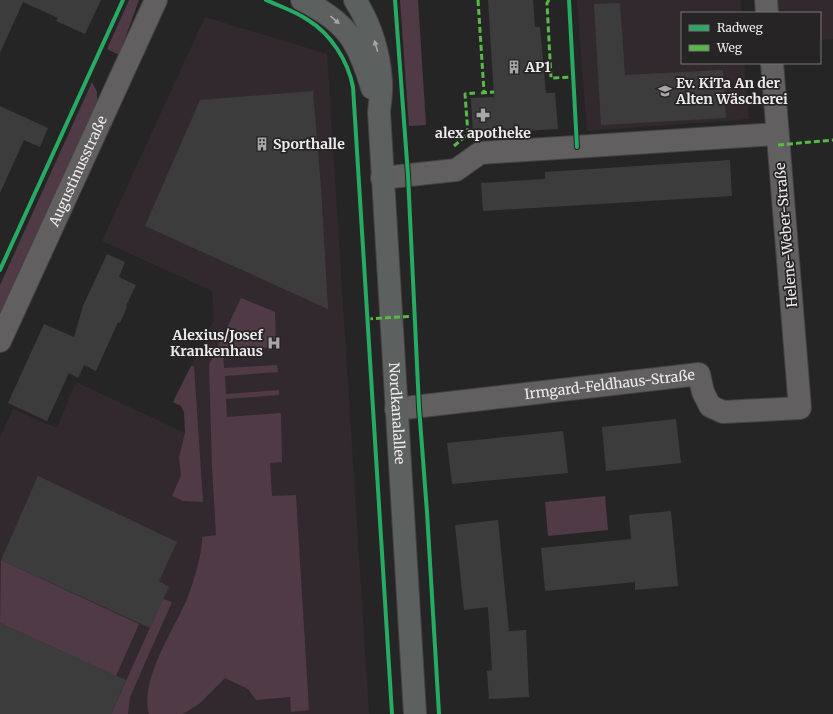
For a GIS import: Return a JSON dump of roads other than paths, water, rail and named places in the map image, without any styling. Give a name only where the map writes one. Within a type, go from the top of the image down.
[{"type":"main road","name":"Nordkanalallee","points":[[302,0],[335,19],[350,37],[364,63],[379,112]]},
{"type":"main road","name":"Nordkanalallee","points":[[355,0],[369,24],[377,51],[381,82],[379,112],[382,178],[415,714]]},
{"type":"street","name":"Augustinusstraße","points":[[0,341],[156,0]]},
{"type":"street","points":[[766,0],[768,12]]},
{"type":"street","name":"Helene-Weber-Straße","points":[[772,64],[800,408]]},
{"type":"street","points":[[382,178],[456,170],[480,153],[778,134]]},
{"type":"street","name":"Irmgard-Feldhaus-Straße","points":[[396,409],[699,374],[703,392],[710,406],[723,412],[800,408]]},
{"type":"place","name":"AP1","points":[[514,67]]},
{"type":"place","name":"Ev. KiTa An der Alten Wäscherei","points":[[665,91]]},
{"type":"place","name":"alex apotheke","points":[[483,115]]},
{"type":"place","name":"Sporthalle","points":[[262,144]]},
{"type":"place","name":"Alexius/Josef Krankenhaus","points":[[274,343]]}]
